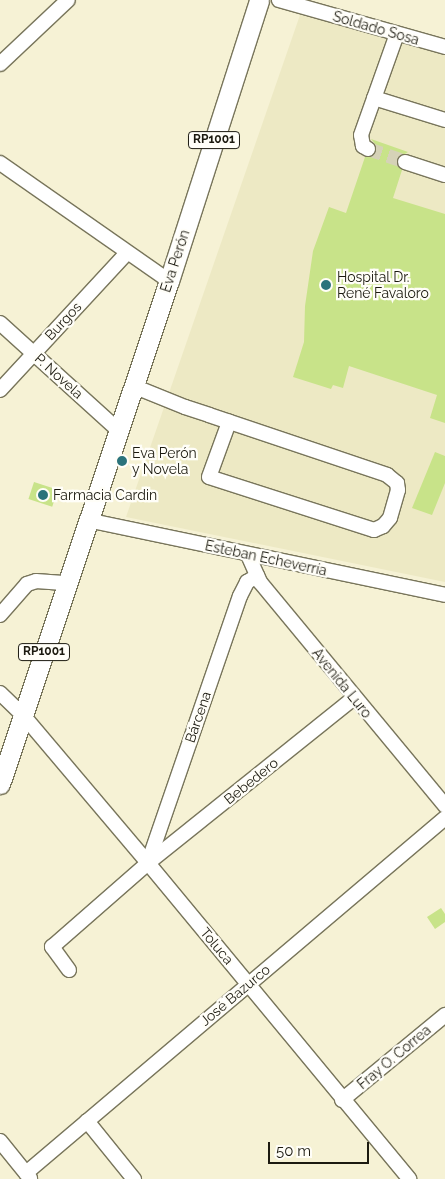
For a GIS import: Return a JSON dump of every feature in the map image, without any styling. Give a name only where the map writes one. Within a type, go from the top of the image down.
[{"type":"main road","name":"Eva Perón","points":[[87,520],[169,281],[259,0]]},
{"type":"main road","name":"RP1001","points":[[0,784],[87,520]]},
{"type":"street","points":[[0,64],[68,0]]},
{"type":"street","name":"Soldado Sosa","points":[[279,0],[445,47]]},
{"type":"street","points":[[368,149],[362,146],[360,135],[396,34]]},
{"type":"street","points":[[374,98],[445,120]]},
{"type":"street","points":[[405,162],[445,175]]},
{"type":"street","points":[[0,163],[126,253],[169,281]]},
{"type":"street","name":"Burgos","points":[[0,390],[126,253]]},
{"type":"street","name":"P. Novela","points":[[0,323],[118,430]]},
{"type":"street","points":[[133,386],[185,407],[229,422],[392,478],[398,490],[390,518],[383,526],[374,530],[209,477],[229,422]]},
{"type":"street","name":"Esteban Echeverría","points":[[87,520],[445,595]]},
{"type":"street","name":"Avenida Luro","points":[[248,555],[257,576],[354,698],[445,806]]},
{"type":"street","name":"Bárcena","points":[[148,863],[240,596],[247,582],[257,576]]},
{"type":"street","points":[[0,615],[27,584],[36,581],[67,583]]},
{"type":"street","name":"Toluca","points":[[0,692],[23,715],[148,863],[409,1179]]},
{"type":"street","name":"Bebedero","points":[[69,970],[52,947],[148,863],[354,698]]},
{"type":"street","name":"José Bazurco","points":[[28,1176],[87,1121],[445,818]]},
{"type":"street","name":"Fray O. Correa","points":[[342,1100],[445,1015]]},
{"type":"street","points":[[87,1121],[134,1179]]},
{"type":"street","points":[[0,1141],[28,1176]]},
{"type":"shaded area","name":"Hospital Dr. René Favaloro","points":[[300,15],[445,52],[445,582],[126,517]]},
{"type":"building","points":[[371,139],[408,152],[397,159],[397,164],[402,170],[393,198],[445,214],[445,423],[430,418],[437,395],[349,366],[343,388],[333,385],[331,389],[293,377],[304,342],[305,306],[313,251],[329,207],[346,213],[365,157],[372,157],[376,153],[376,145]]},
{"type":"building","points":[[435,452],[445,456],[445,483],[432,515],[412,508]]},
{"type":"building","name":"Farmacia Cardin","points":[[34,482],[58,490],[52,507],[28,499]]},
{"type":"building","points":[[441,908],[445,914],[445,922],[435,929],[427,917]]},
{"type":"tunnel","points":[[368,149],[405,162]]},
{"type":"place","name":"Hospital Dr. René Favaloro","points":[[326,285]]},
{"type":"place","name":"Eva Perón y Novela","points":[[122,461]]},
{"type":"place","name":"Farmacia Cardin","points":[[43,495]]}]
